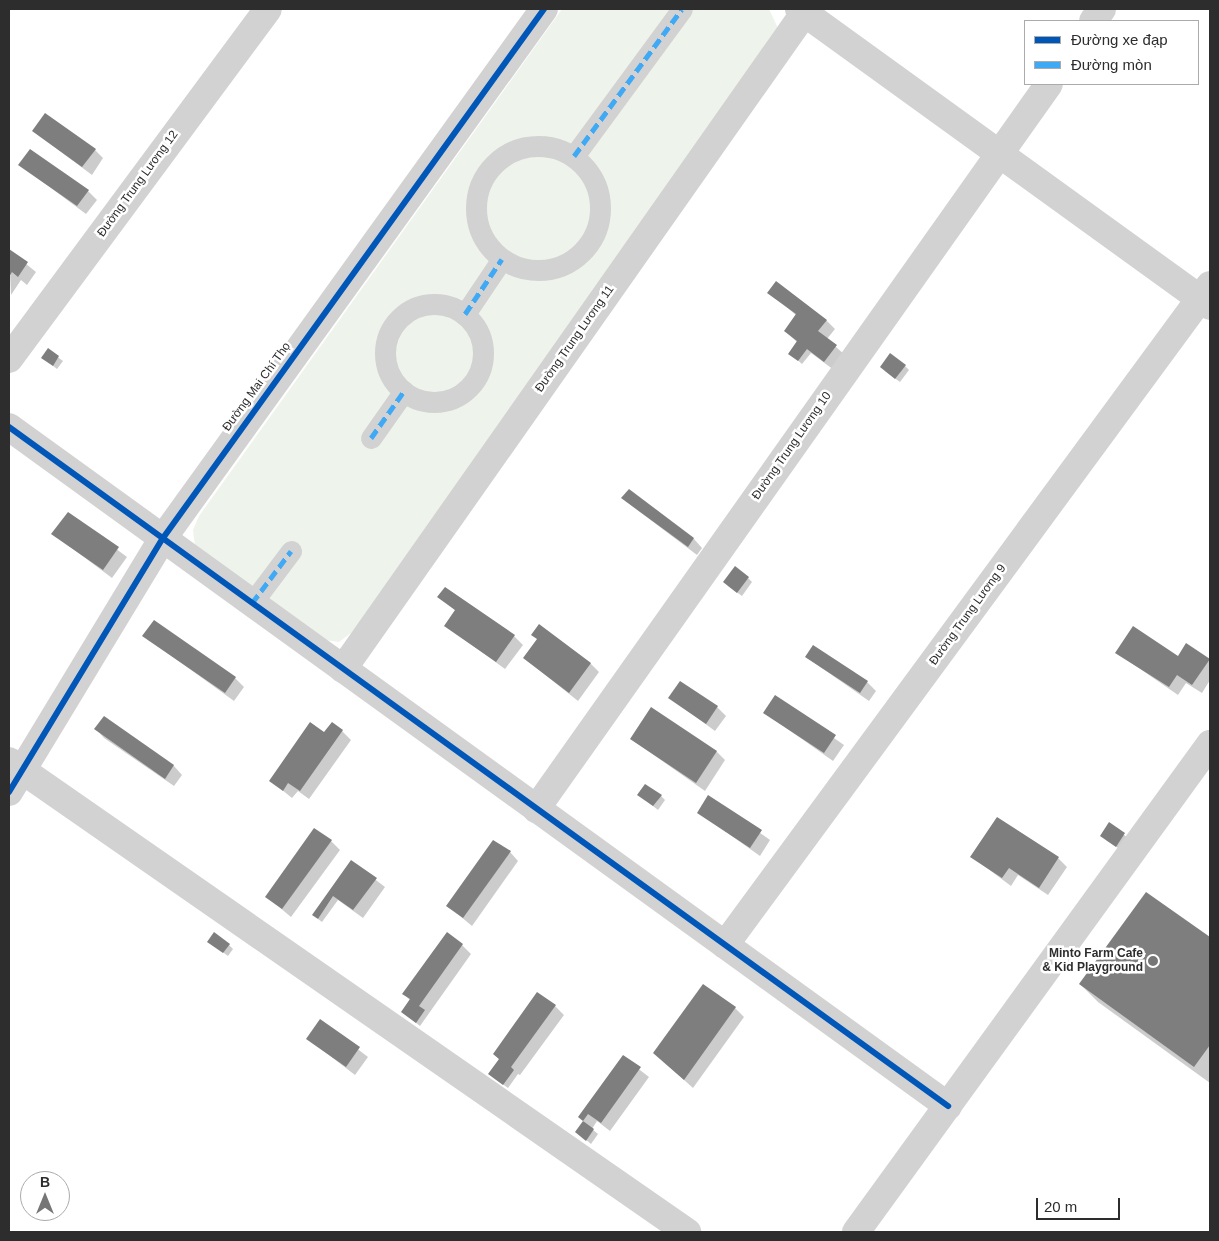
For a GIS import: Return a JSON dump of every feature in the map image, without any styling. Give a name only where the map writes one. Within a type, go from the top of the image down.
[{"type":"street","name":"Đường Trung Lương 12","points":[[9,359],[268,9]]},
{"type":"street","name":"Đường Mai Chí Thọ","points":[[13,774],[163,538],[544,9]]},
{"type":"street","points":[[574,156],[682,9]]},
{"type":"street","points":[[1094,20],[1102,9]]},
{"type":"street","points":[[804,10],[999,153],[1207,296]]},
{"type":"street","name":"Đường Trung Lương 11","points":[[343,669],[804,10]]},
{"type":"street","name":"Đường Trung Lương 10","points":[[536,809],[1047,85]]},
{"type":"street","points":[[542,146],[574,156],[588,170],[597,186],[601,203],[594,238],[583,252],[552,269],[517,267],[502,258],[488,246],[476,213],[483,179],[494,165],[524,148],[542,146]]},
{"type":"street","points":[[465,314],[502,258]]},
{"type":"street","name":"Đường Trung Lương 9","points":[[725,945],[1207,296]]},
{"type":"street","points":[[426,305],[446,306],[465,314],[477,330],[483,349],[476,379],[462,393],[442,401],[422,400],[404,391],[387,366],[385,346],[392,326],[406,312],[426,305]]},
{"type":"street","points":[[371,438],[404,391]]},
{"type":"street","points":[[9,427],[948,1106]]},
{"type":"street","points":[[252,603],[291,551]]},
{"type":"street","points":[[856,1232],[1210,744]]},
{"type":"street","points":[[13,774],[687,1232]]},
{"type":"shaded area","points":[[562,9],[769,9],[778,28],[359,627],[339,642],[318,639],[195,546],[193,530],[199,516]]},
{"type":"building","points":[[45,113],[96,149],[82,167],[32,131]]},
{"type":"building","points":[[30,149],[89,190],[77,206],[18,165]]},
{"type":"building","points":[[9,249],[28,262],[18,277],[12,272],[9,277]]},
{"type":"building","points":[[776,281],[827,320],[818,331],[837,345],[824,362],[807,349],[798,361],[788,354],[797,341],[784,331],[796,314],[767,293]]},
{"type":"building","points":[[48,348],[59,356],[53,366],[41,358]]},
{"type":"building","points":[[890,353],[906,365],[895,379],[880,367]]},
{"type":"building","points":[[629,489],[694,538],[688,547],[621,498]]},
{"type":"building","points":[[68,512],[119,547],[103,570],[51,534]]},
{"type":"building","points":[[735,566],[749,577],[737,593],[723,582]]},
{"type":"building","points":[[445,587],[515,635],[496,662],[444,626],[455,610],[437,597]]},
{"type":"building","points":[[154,620],[236,677],[225,693],[142,636]]},
{"type":"building","points":[[539,624],[591,663],[569,693],[523,658],[537,639],[531,635]]},
{"type":"building","points":[[1133,626],[1178,656],[1186,643],[1210,659],[1192,685],[1177,675],[1169,687],[1115,653]]},
{"type":"building","points":[[813,645],[868,681],[860,693],[805,657]]},
{"type":"building","points":[[680,681],[718,706],[706,724],[668,698]]},
{"type":"building","points":[[775,695],[836,735],[824,753],[763,713]]},
{"type":"building","points":[[651,707],[717,751],[696,783],[630,739]]},
{"type":"building","points":[[104,716],[174,765],[165,779],[94,729]]},
{"type":"building","points":[[310,722],[324,732],[332,722],[343,730],[300,791],[288,783],[283,791],[269,781]]},
{"type":"building","points":[[645,784],[662,795],[653,806],[637,795]]},
{"type":"building","points":[[708,795],[762,830],[750,848],[697,813]]},
{"type":"building","points":[[997,817],[1059,857],[1039,888],[1009,868],[1002,878],[970,857]]},
{"type":"building","points":[[1109,822],[1125,833],[1116,847],[1100,836]]},
{"type":"building","points":[[314,828],[332,840],[282,909],[265,897]]},
{"type":"building","points":[[493,840],[511,851],[463,918],[446,906]]},
{"type":"building","points":[[351,860],[377,878],[353,910],[333,896],[318,919],[312,915]]},
{"type":"building","name":"Minto Farm Cafe & Kid Playground","points":[[1146,892],[1210,937],[1210,1045],[1194,1067],[1079,984]]},
{"type":"building","points":[[214,932],[230,944],[223,953],[207,942]]},
{"type":"building","points":[[447,932],[463,944],[419,1006],[425,1010],[416,1023],[401,1012],[410,999],[402,994]]},
{"type":"building","points":[[703,984],[736,1007],[684,1080],[653,1053]]},
{"type":"building","points":[[537,992],[556,1005],[511,1067],[514,1070],[503,1085],[488,1074],[499,1059],[493,1054]]},
{"type":"building","points":[[320,1019],[360,1047],[346,1067],[306,1039]]},
{"type":"building","points":[[623,1055],[641,1067],[601,1123],[588,1114],[583,1121],[578,1117]]},
{"type":"building","points":[[583,1121],[594,1129],[586,1141],[575,1132]]},
{"type":"marked path","points":[[574,156],[682,9]]},
{"type":"marked path","points":[[465,314],[502,259]]},
{"type":"marked path","points":[[371,438],[404,391]]},
{"type":"marked path","points":[[252,603],[291,551]]},
{"type":"cycle path","points":[[9,792],[163,538],[544,9]]},
{"type":"cycle path","points":[[9,427],[948,1106]]},
{"type":"place","name":"Minto Farm Cafe & Kid Playground","points":[[1153,961]]}]
